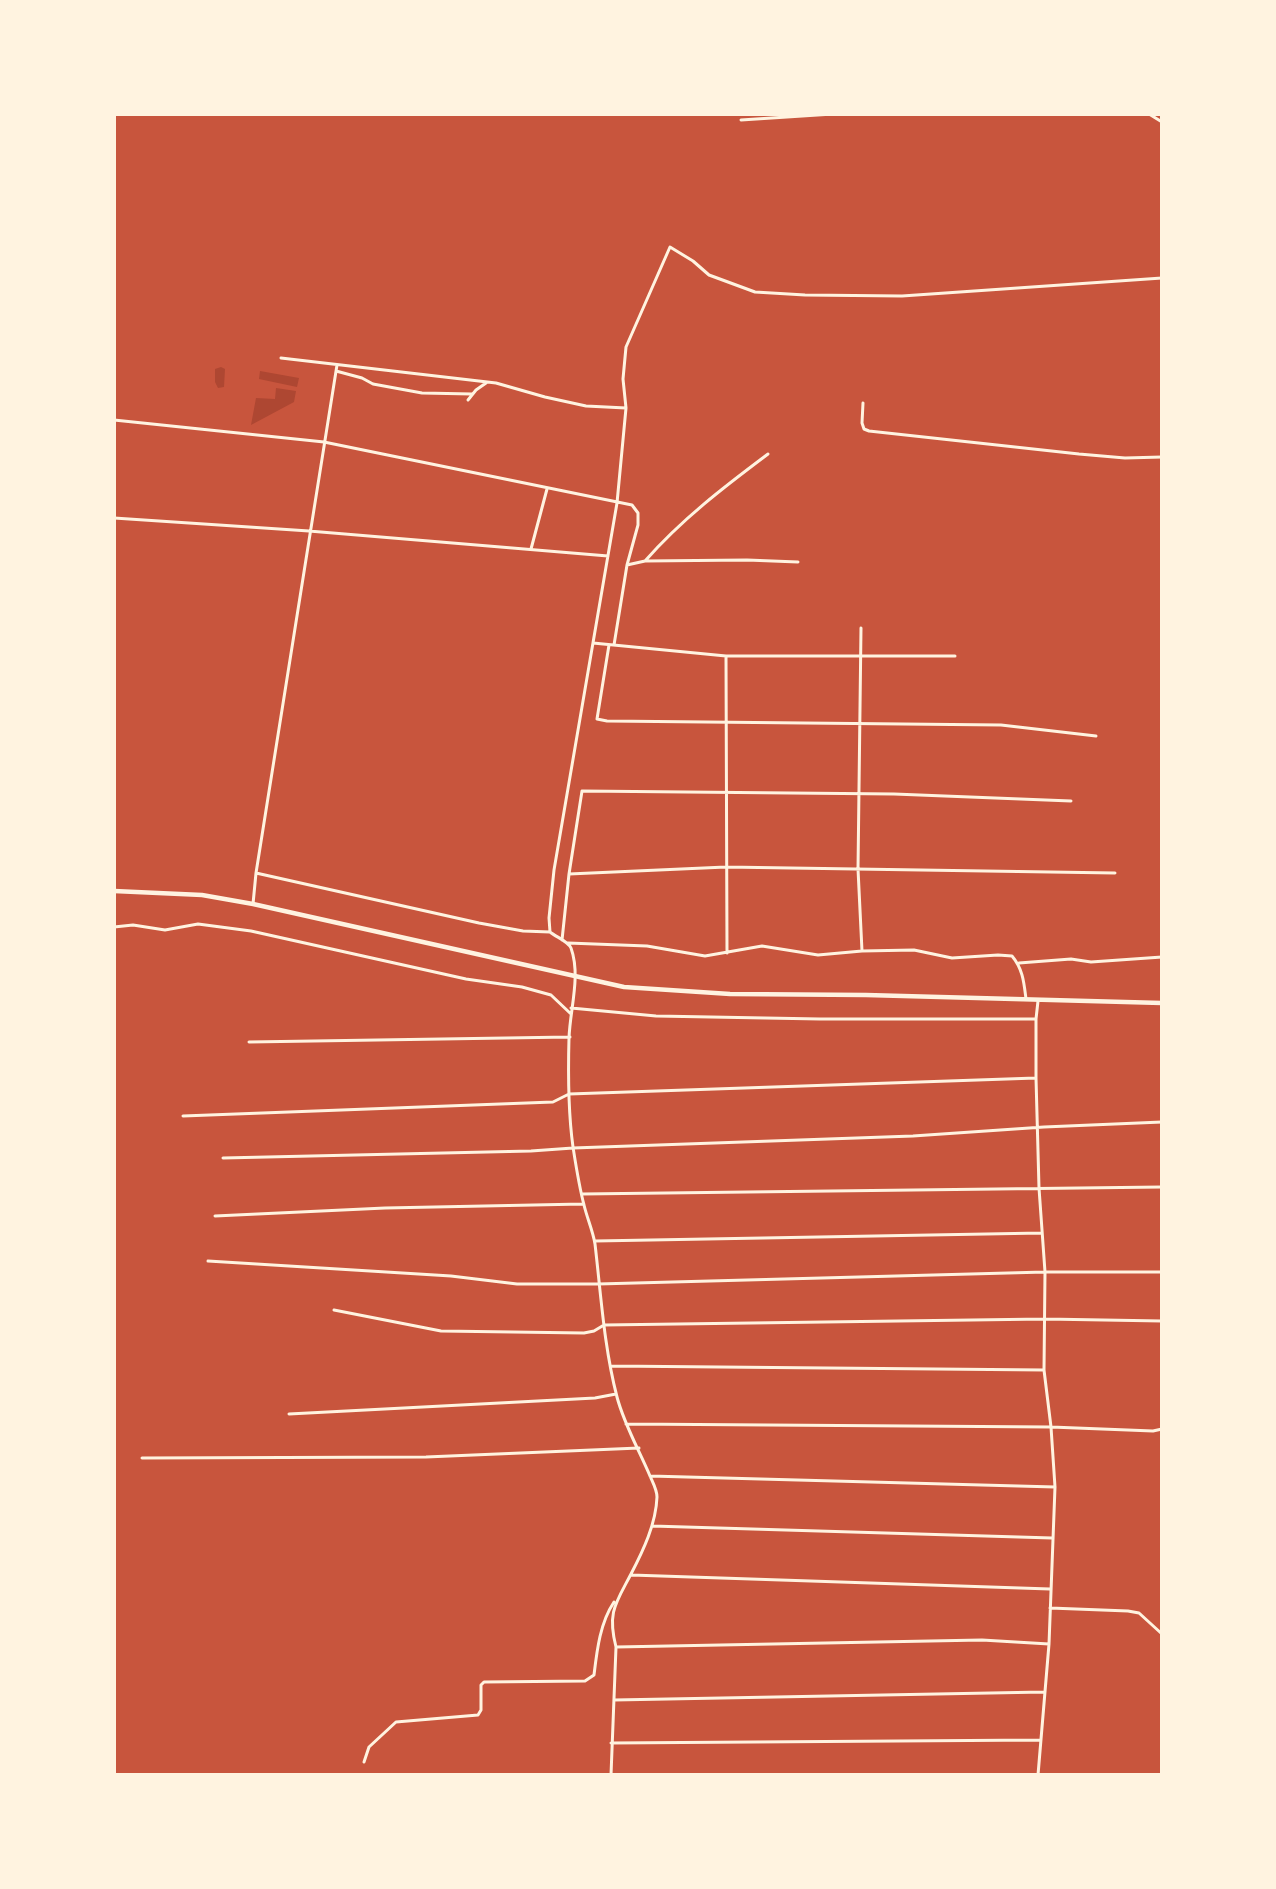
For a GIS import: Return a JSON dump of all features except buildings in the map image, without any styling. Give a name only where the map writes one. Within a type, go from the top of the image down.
[{"type":"main road","points":[[114,891],[202,895],[253,904],[624,987],[730,994],[866,995],[1162,1004]]},
{"type":"street","points":[[741,120],[833,114]]},
{"type":"street","points":[[1149,114],[1162,122]]},
{"type":"street","points":[[550,932],[549,918],[554,870],[617,503],[626,408],[623,379],[626,347],[670,247],[693,261],[709,275],[755,292],[804,296],[902,296],[1162,278]]},
{"type":"street","points":[[281,358],[487,382],[586,406],[626,408]]},
{"type":"street","points":[[253,904],[309,531],[337,365]]},
{"type":"street","points":[[336,371],[362,378],[373,384],[422,393],[472,394]]},
{"type":"street","points":[[468,400],[487,382]]},
{"type":"street","points":[[863,403],[862,423],[864,429],[870,431],[1091,455],[1125,458],[1162,457]]},
{"type":"street","points":[[114,420],[324,442],[632,505],[638,513],[638,525],[627,565],[614,645]]},
{"type":"street","points":[[645,561],[671,532],[716,493],[768,454]]},
{"type":"street","points":[[531,549],[547,489]]},
{"type":"street","points":[[114,518],[309,531],[608,556]]},
{"type":"street","points":[[627,565],[645,561],[798,562]]},
{"type":"street","points":[[861,628],[858,869],[862,951]]},
{"type":"street","points":[[593,644],[726,656],[955,656]]},
{"type":"street","points":[[609,645],[597,719],[607,721],[1001,724],[1096,736]]},
{"type":"street","points":[[726,656],[727,953]]},
{"type":"street","points":[[562,940],[569,874],[582,791],[726,792],[1071,801]]},
{"type":"street","points":[[569,874],[726,867],[1115,873]]},
{"type":"street","points":[[256,873],[479,923],[523,931],[550,932],[567,943],[571,949],[576,977],[570,1037],[569,1094],[573,1148],[583,1204],[595,1241],[598,1284],[616,1394],[626,1424],[639,1448],[657,1496],[652,1526],[631,1575],[608,1612],[598,1645],[594,1675],[591,1678],[484,1682],[481,1685],[481,1710],[478,1715],[396,1722],[369,1747],[364,1762]]},
{"type":"street","points":[[114,927],[133,925],[165,930],[198,924],[251,931],[465,979],[522,987],[551,994],[571,1014]]},
{"type":"street","points":[[567,943],[647,946],[705,956],[762,946],[818,955],[914,950],[952,958],[998,954],[1012,956],[1018,963],[1024,976],[1027,1001]]},
{"type":"street","points":[[1018,963],[1071,959],[1091,962],[1162,957]]},
{"type":"street","points":[[1038,1001],[1036,1078],[1039,1188],[1045,1272],[1044,1371],[1055,1487],[1048,1644],[1038,1775]]},
{"type":"street","points":[[572,1008],[679,1016],[820,1019],[1036,1019]]},
{"type":"street","points":[[249,1042],[570,1037]]},
{"type":"street","points":[[183,1116],[553,1102],[569,1094],[1036,1078]]},
{"type":"street","points":[[223,1158],[531,1151],[914,1136],[1038,1127],[1162,1122]]},
{"type":"street","points":[[582,1194],[1162,1187]]},
{"type":"street","points":[[215,1216],[385,1208],[583,1204]]},
{"type":"street","points":[[595,1241],[1042,1233]]},
{"type":"street","points":[[208,1261],[451,1276],[517,1284],[598,1284],[1045,1272],[1162,1272]]},
{"type":"street","points":[[334,1310],[441,1331],[584,1333],[594,1331],[604,1324],[1045,1319],[1162,1321]]},
{"type":"street","points":[[611,1366],[1044,1371]]},
{"type":"street","points":[[289,1414],[595,1398],[616,1394]]},
{"type":"street","points":[[626,1424],[1051,1427],[1153,1431],[1162,1429]]},
{"type":"street","points":[[142,1458],[426,1457],[639,1448]]},
{"type":"street","points":[[650,1476],[1055,1487]]},
{"type":"street","points":[[652,1526],[1052,1538]]},
{"type":"street","points":[[631,1575],[1050,1589]]},
{"type":"street","points":[[611,1775],[616,1647],[612,1633],[612,1618],[617,1598]]},
{"type":"street","points":[[1050,1608],[1139,1613],[1162,1634]]},
{"type":"street","points":[[616,1647],[981,1640],[1048,1644]]},
{"type":"street","points":[[613,1700],[1044,1692]]},
{"type":"street","points":[[611,1743],[1040,1740]]},
{"type":"shaded area","points":[[221,367],[225,369],[224,387],[218,388],[215,382],[215,369]]},
{"type":"shaded area","points":[[260,371],[299,378],[297,387],[259,379]]},
{"type":"shaded area","points":[[276,388],[296,391],[294,402],[251,425],[256,398],[275,399]]}]
